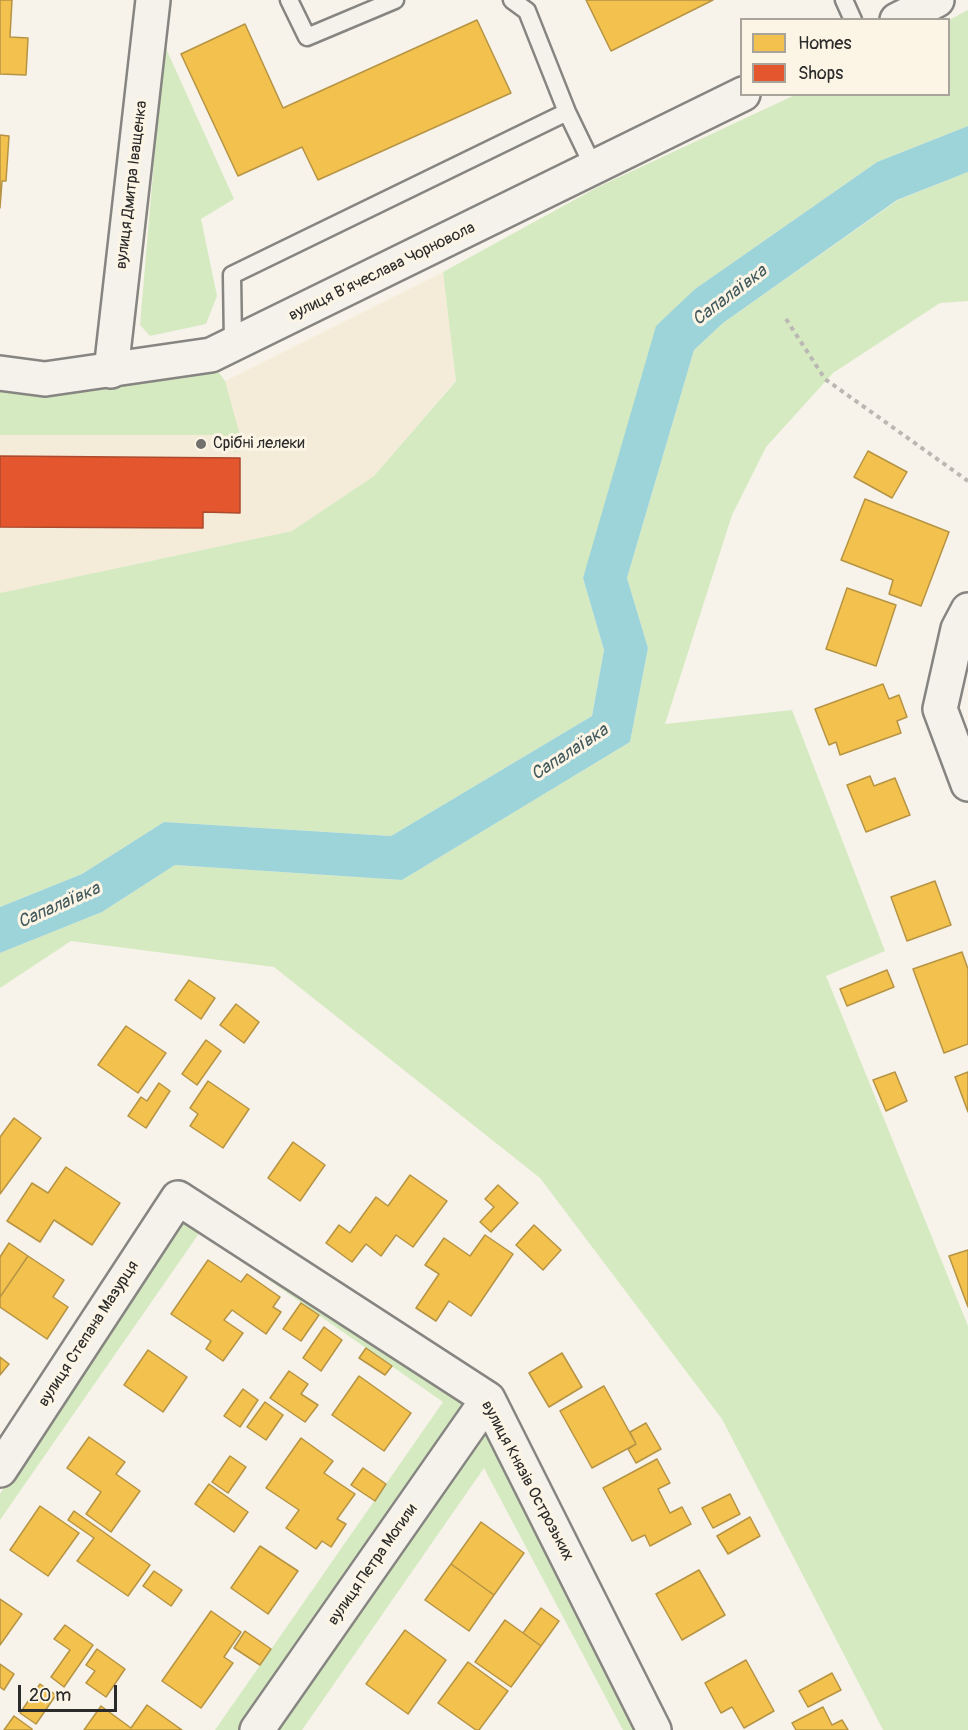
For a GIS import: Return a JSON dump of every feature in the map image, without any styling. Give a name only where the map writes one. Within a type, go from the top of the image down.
[{"type":"street","name":"вулиця Дмитра Іващенка","points":[[111,371],[153,0]]},
{"type":"street","points":[[901,18],[937,0]]},
{"type":"street","name":"вулиця Вʼячеслава Чорновола","points":[[0,373],[45,379],[211,355],[740,95]]},
{"type":"street","points":[[968,610],[958,629],[940,710],[968,784]]},
{"type":"street","name":"вулиця Князів Острозьких","points":[[178,1198],[488,1399],[654,1730]]},
{"type":"street","name":"вулиця Степана Мазурця","points":[[0,1470],[178,1198]]},
{"type":"street","name":"вулиця Петра Могили","points":[[257,1730],[488,1399]]},
{"type":"lane","points":[[289,0],[307,37],[395,0]]},
{"type":"lane","points":[[512,0],[527,11],[567,112],[594,168]]},
{"type":"lane","points":[[844,0],[853,18]]},
{"type":"lane","points":[[233,344],[232,275],[567,112]]},
{"type":"path","points":[[786,319],[825,379],[968,480]]},
{"type":"shaded area","name":"Срібні лелеки","points":[[443,272],[456,380],[374,476],[292,531],[0,593],[0,407],[55,413],[225,381]]},
{"type":"green space","points":[[968,10],[968,126],[877,162],[695,289],[583,578],[604,650],[592,716],[391,836],[164,822],[82,874],[0,907],[0,593],[292,531],[374,476],[456,381],[443,272],[596,188],[793,96],[950,96],[950,19]]},
{"type":"green space","points":[[164,44],[234,199],[201,219],[217,296],[206,324],[150,336],[140,325]]},
{"type":"green space","points":[[968,172],[968,301],[940,303],[833,373],[766,447],[732,515],[665,724],[792,710],[885,951],[826,976],[968,1326],[968,1730],[883,1730],[722,1419],[540,1178],[274,967],[71,941],[0,988],[0,953],[102,912],[175,865],[402,880],[630,742],[648,648],[627,578],[694,350],[723,323],[898,200]]},
{"type":"green space","points":[[218,371],[225,381],[244,450],[235,452],[212,435],[0,435],[0,387],[86,392]]},
{"type":"green space","points":[[182,1216],[471,1404],[243,1730],[215,1730],[443,1402],[200,1232],[0,1520],[0,1494]]},
{"type":"green space","points":[[486,1423],[640,1730],[623,1730],[484,1468],[302,1730],[271,1730]]},
{"type":"water","name":"Сапалаївка","points":[[968,126],[968,172],[897,200],[723,323],[694,350],[627,578],[648,648],[630,742],[402,880],[175,865],[102,912],[0,953],[0,907],[82,874],[164,822],[391,836],[592,716],[604,650],[583,578],[656,326],[695,289],[877,162]]},
{"type":"building: Homes","points":[[0,0],[12,0],[10,37],[28,38],[26,75],[0,74]]},
{"type":"building: Homes","points":[[586,0],[713,0],[611,51]]},
{"type":"building: Homes","points":[[477,20],[511,93],[318,180],[302,147],[238,176],[181,54],[245,24],[283,108]]},
{"type":"building: Homes","points":[[0,135],[9,136],[6,181],[2,181],[0,208]]},
{"type":"building: Homes","points":[[868,451],[907,472],[892,498],[854,477]]},
{"type":"building: Homes","points":[[865,499],[949,532],[921,606],[889,594],[893,580],[841,560]]},
{"type":"building: Homes","points":[[847,588],[896,605],[876,666],[826,649]]},
{"type":"building: Homes","points":[[883,684],[889,699],[899,695],[907,717],[897,721],[901,733],[840,755],[836,742],[829,745],[815,709]]},
{"type":"building: Homes","points":[[870,776],[874,786],[895,778],[910,815],[866,832],[847,785]]},
{"type":"building: Homes","points":[[935,881],[951,925],[907,941],[891,897]]},
{"type":"building: Homes","points":[[962,952],[968,969],[968,1044],[944,1053],[913,969]]},
{"type":"building: Homes","points":[[887,970],[894,987],[847,1006],[840,989]]},
{"type":"building: Homes","points":[[189,980],[215,998],[201,1019],[175,1000]]},
{"type":"building: Homes","points":[[236,1004],[259,1022],[244,1043],[220,1025]]},
{"type":"building: Homes","points":[[126,1026],[166,1053],[138,1093],[98,1065]]},
{"type":"building: Homes","points":[[206,1040],[221,1051],[197,1085],[182,1074]]},
{"type":"building: Homes","points":[[895,1072],[907,1101],[886,1111],[873,1080]]},
{"type":"building: Homes","points":[[968,1072],[968,1112],[955,1077]]},
{"type":"building: Homes","points":[[208,1081],[249,1109],[223,1148],[190,1126],[198,1114],[190,1108]]},
{"type":"building: Homes","points":[[159,1083],[170,1091],[146,1128],[128,1116],[141,1097],[147,1101]]},
{"type":"building: Homes","points":[[14,1118],[41,1138],[0,1194],[0,1137]]},
{"type":"building: Homes","points":[[293,1142],[325,1165],[300,1201],[268,1178]]},
{"type":"building: Homes","points":[[66,1167],[120,1203],[92,1245],[54,1220],[40,1242],[7,1221],[32,1183],[48,1193]]},
{"type":"building: Homes","points":[[410,1175],[447,1201],[413,1247],[396,1235],[381,1256],[366,1244],[352,1262],[326,1243],[339,1225],[350,1233],[376,1197],[388,1206]]},
{"type":"building: Homes","points":[[498,1185],[518,1203],[491,1232],[480,1222],[494,1207],[485,1199]]},
{"type":"building: Homes","points":[[534,1225],[561,1250],[543,1270],[516,1245]]},
{"type":"building: Homes","points":[[485,1235],[513,1254],[471,1316],[449,1301],[436,1321],[416,1308],[439,1274],[425,1265],[444,1238],[470,1256]]},
{"type":"building: Homes","points":[[9,1243],[28,1256],[0,1297],[0,1257]]},
{"type":"building: Homes","points":[[968,1250],[968,1307],[949,1256]]},
{"type":"building: Homes","points":[[28,1256],[64,1280],[53,1297],[68,1307],[47,1339],[0,1307],[0,1297]]},
{"type":"building: Homes","points":[[208,1260],[241,1282],[247,1274],[280,1297],[273,1307],[281,1312],[266,1334],[232,1310],[224,1320],[243,1333],[223,1361],[206,1349],[211,1341],[171,1314]]},
{"type":"building: Homes","points":[[301,1303],[319,1315],[301,1341],[283,1329]]},
{"type":"building: Homes","points":[[324,1327],[342,1340],[321,1371],[303,1358]]},
{"type":"building: Homes","points":[[366,1348],[392,1366],[385,1375],[359,1358]]},
{"type":"building: Homes","points":[[148,1350],[187,1377],[163,1412],[124,1385]]},
{"type":"building: Homes","points":[[562,1353],[582,1387],[549,1407],[529,1373]]},
{"type":"building: Homes","points":[[0,1357],[9,1364],[0,1375]]},
{"type":"building: Homes","points":[[289,1371],[308,1384],[301,1394],[318,1405],[305,1422],[270,1398]]},
{"type":"building: Homes","points":[[359,1376],[411,1413],[384,1451],[332,1415]]},
{"type":"building: Homes","points":[[604,1386],[636,1444],[592,1468],[560,1411]]},
{"type":"building: Homes","points":[[243,1389],[258,1400],[240,1427],[224,1416]]},
{"type":"building: Homes","points":[[265,1402],[283,1415],[266,1440],[247,1427]]},
{"type":"building: Homes","points":[[646,1423],[661,1449],[636,1463],[628,1449],[636,1444],[630,1432]]},
{"type":"building: Homes","points":[[89,1437],[125,1462],[116,1474],[140,1491],[111,1532],[86,1514],[101,1492],[67,1468]]},
{"type":"building: Homes","points":[[301,1438],[333,1461],[324,1473],[355,1494],[337,1519],[346,1524],[331,1547],[322,1541],[316,1549],[286,1528],[299,1510],[266,1488]]},
{"type":"building: Homes","points":[[230,1456],[246,1467],[228,1493],[212,1482]]},
{"type":"building: Homes","points":[[657,1459],[670,1483],[658,1489],[670,1513],[682,1507],[691,1524],[650,1546],[645,1535],[632,1541],[603,1488]]},
{"type":"building: Homes","points":[[363,1468],[386,1484],[375,1501],[351,1485]]},
{"type":"building: Homes","points":[[209,1484],[248,1512],[234,1532],[195,1504]]},
{"type":"building: Homes","points":[[730,1494],[740,1514],[713,1528],[702,1508]]},
{"type":"building: Homes","points":[[40,1506],[79,1533],[48,1576],[10,1550]]},
{"type":"building: Homes","points":[[74,1511],[150,1565],[128,1596],[77,1561],[94,1538],[68,1520]]},
{"type":"building: Homes","points":[[750,1517],[760,1536],[728,1554],[717,1536]]},
{"type":"building: Homes","points":[[481,1522],[524,1553],[494,1595],[451,1564]]},
{"type":"building: Homes","points":[[260,1546],[298,1571],[268,1614],[231,1588]]},
{"type":"building: Homes","points":[[451,1564],[494,1595],[469,1631],[425,1600]]},
{"type":"building: Homes","points":[[699,1570],[725,1615],[682,1640],[656,1594]]},
{"type":"building: Homes","points":[[154,1571],[182,1590],[171,1606],[143,1586]]},
{"type":"building: Homes","points":[[0,1599],[22,1614],[0,1645]]},
{"type":"building: Homes","points":[[541,1608],[559,1621],[541,1646],[523,1633]]},
{"type":"building: Homes","points":[[211,1611],[241,1632],[224,1657],[233,1663],[201,1708],[162,1681]]},
{"type":"building: Homes","points":[[505,1620],[541,1646],[511,1687],[475,1662]]},
{"type":"building: Homes","points":[[65,1625],[93,1645],[64,1687],[51,1677],[70,1650],[54,1639]]},
{"type":"building: Homes","points":[[405,1630],[446,1660],[408,1714],[366,1684]]},
{"type":"building: Homes","points":[[245,1631],[271,1649],[260,1665],[234,1648]]},
{"type":"building: Homes","points":[[97,1649],[125,1669],[106,1697],[86,1683],[95,1671],[86,1665]]},
{"type":"building: Homes","points":[[746,1660],[774,1711],[744,1728],[732,1707],[721,1713],[705,1683]]},
{"type":"building: Homes","points":[[468,1662],[508,1691],[479,1730],[438,1703]]},
{"type":"building: Homes","points":[[0,1664],[14,1674],[4,1690],[0,1687]]},
{"type":"building: Homes","points":[[832,1673],[841,1690],[808,1707],[799,1691]]},
{"type":"building: Homes","points":[[40,1684],[56,1695],[36,1724],[20,1713]]},
{"type":"building: Homes","points":[[147,1705],[182,1730],[84,1730],[101,1706],[131,1728]]},
{"type":"building: Homes","points":[[823,1707],[832,1725],[842,1720],[848,1730],[796,1730],[792,1723]]},
{"type":"building: Homes","points":[[14,1716],[32,1729],[32,1730],[4,1730]]},
{"type":"building: Shops","points":[[0,456],[240,458],[240,513],[203,512],[203,528],[0,527]]},
{"type":"place","name":"Срібні лелеки","points":[[201,444]]}]
